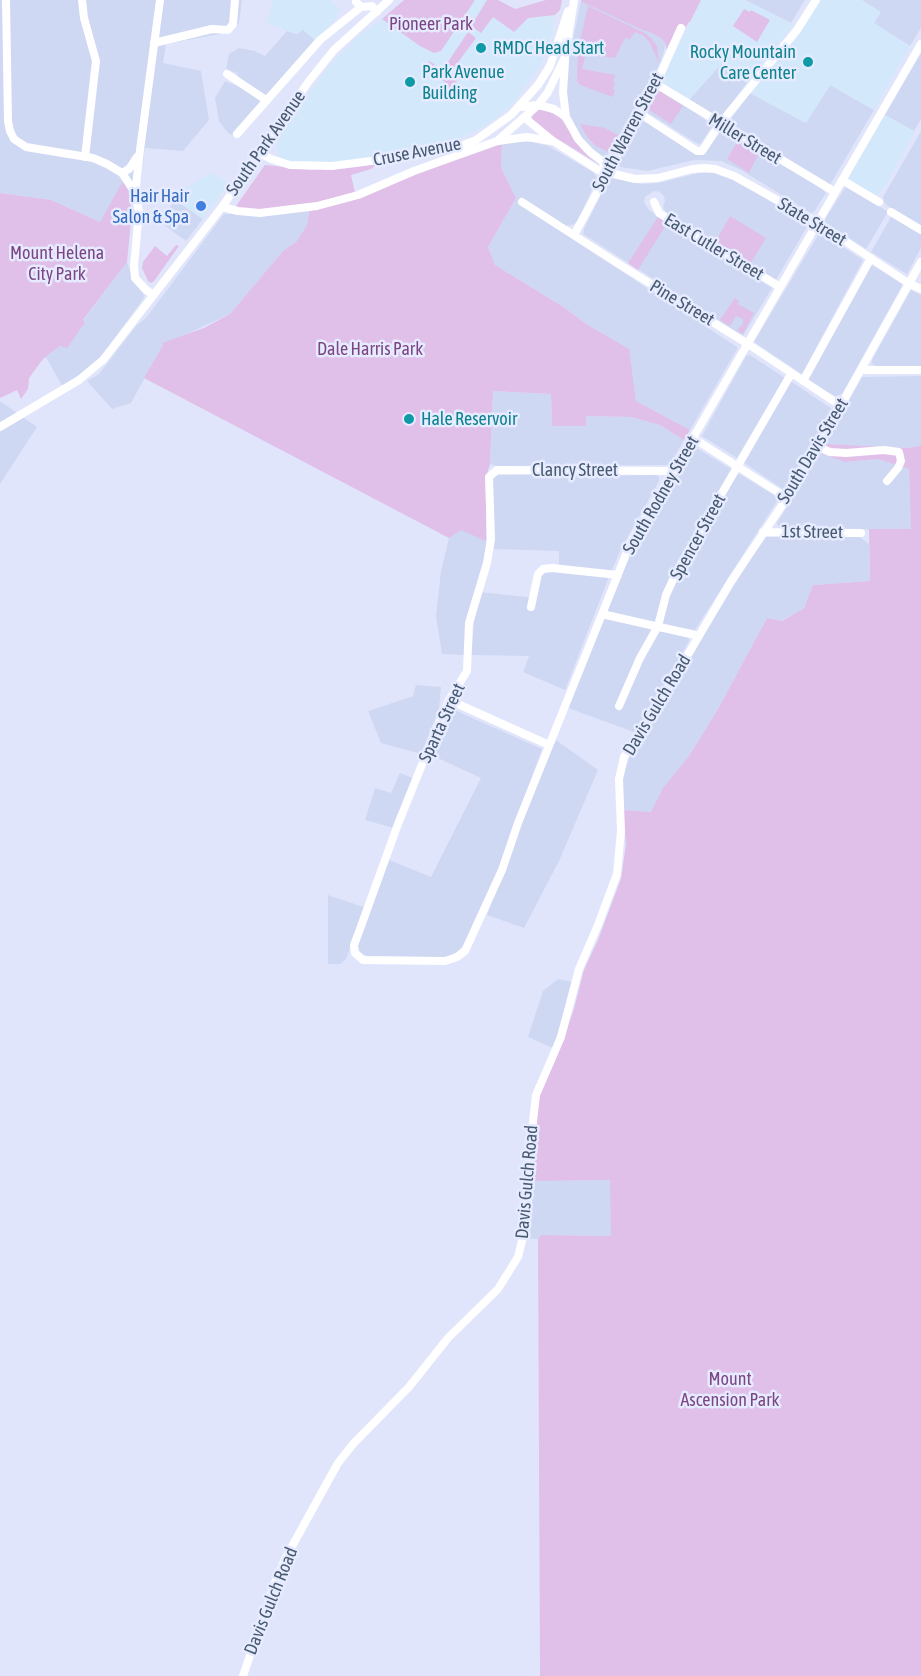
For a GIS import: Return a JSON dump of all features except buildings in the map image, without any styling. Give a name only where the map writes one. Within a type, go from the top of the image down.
[{"type":"street","points":[[6,0],[3,62],[8,121],[14,139],[35,150],[85,157],[107,164],[122,173],[135,196]]},
{"type":"street","points":[[82,0],[84,18],[96,61],[85,157]]},
{"type":"street","points":[[153,295],[144,289],[135,278],[134,266],[139,222],[135,196],[160,0]]},
{"type":"street","points":[[154,43],[212,29],[228,30],[233,24],[235,0]]},
{"type":"street","name":"South Park Avenue","points":[[0,427],[88,374],[103,360],[222,207],[293,103],[326,60],[389,0]]},
{"type":"street","points":[[639,113],[697,151],[702,151],[720,124],[797,30],[816,0]]},
{"type":"street","points":[[573,2],[565,57],[563,92],[566,117],[578,139],[602,161],[607,171]]},
{"type":"street","name":"Cruse Avenue","points":[[260,153],[290,165],[332,166],[418,155],[458,147],[476,140],[524,104],[550,66],[573,2]]},
{"type":"street","points":[[237,134],[320,40],[359,4],[372,6],[377,12]]},
{"type":"street","name":"South Warren Street","points":[[574,235],[656,84],[681,28]]},
{"type":"street","name":"South Rodney Street","points":[[445,961],[465,951],[484,913],[631,542],[921,44]]},
{"type":"street","points":[[496,141],[538,105],[548,92],[565,57]]},
{"type":"street","points":[[227,74],[266,100]]},
{"type":"street","name":"Miller Street","points":[[656,84],[835,192]]},
{"type":"street","points":[[566,117],[554,109],[524,104],[525,118],[553,141],[598,170],[607,171]]},
{"type":"street","points":[[496,141],[516,138],[553,141]]},
{"type":"street","name":"Cruse Avenue","points":[[222,207],[238,212],[260,213],[317,206],[360,194],[496,141]]},
{"type":"street","points":[[122,173],[133,164],[140,150]]},
{"type":"street","name":"State Street","points":[[607,171],[635,179],[658,178],[699,168],[715,169],[734,176],[818,223],[908,284],[921,289]]},
{"type":"street","points":[[842,180],[879,202]]},
{"type":"street","name":"Pine Street","points":[[522,202],[748,344],[841,406]]},
{"type":"street","name":"East Cutler Street","points":[[654,202],[659,213],[780,287]]},
{"type":"street","points":[[891,212],[921,230]]},
{"type":"street","points":[[803,381],[871,258]]},
{"type":"street","name":"South Davis Street","points":[[699,636],[730,583],[818,447],[921,262]]},
{"type":"street","points":[[861,370],[921,370]]},
{"type":"street","name":"Spencer Street","points":[[619,706],[640,658],[658,626],[666,595],[678,569],[791,374]]},
{"type":"street","points":[[693,438],[787,498]]},
{"type":"street","points":[[818,447],[830,452],[884,450],[898,452],[901,461],[886,481]]},
{"type":"street","name":"Clancy Street","points":[[489,485],[489,477],[497,470],[672,471]]},
{"type":"street","name":"Sparta Street","points":[[445,961],[363,960],[355,953],[354,945],[449,700],[467,670],[469,623],[487,563],[491,539],[489,485]]},
{"type":"street","name":"1st Street","points":[[763,532],[861,533]]},
{"type":"street","points":[[531,607],[538,574],[543,569],[618,575]]},
{"type":"street","points":[[602,614],[699,636]]},
{"type":"street","name":"Davis Gulch Road","points":[[243,1676],[281,1568],[338,1463],[354,1443],[409,1387],[448,1338],[498,1289],[518,1257],[527,1220],[530,1148],[536,1095],[561,1037],[579,969],[617,874],[621,849],[619,786],[622,763],[627,751],[699,636]]},
{"type":"street","points":[[449,700],[549,745]]},
{"type":"shaded area","points":[[0,0],[242,0],[239,23],[230,32],[166,44],[163,63],[201,71],[209,120],[183,151],[145,148],[141,178],[130,198],[126,186],[100,222],[51,200],[0,193]]},
{"type":"shaded area","points":[[275,0],[330,0],[341,10],[336,15],[338,17],[315,40],[303,30],[297,34],[267,23]]},
{"type":"shaded area","points":[[475,0],[498,0],[515,9],[537,16],[553,16],[553,34],[540,67],[511,106],[496,118],[482,128],[439,147],[332,162],[285,161],[279,156],[276,145],[278,139],[300,104],[332,62],[363,32],[382,19],[420,46]]},
{"type":"shaded area","points":[[581,0],[586,0],[644,27],[666,44],[661,61],[649,85],[607,155],[602,156],[584,142],[568,113],[565,80]]},
{"type":"shaded area","points":[[701,0],[745,0],[793,25],[747,83],[722,63],[689,100],[661,82]]},
{"type":"shaded area","points":[[745,0],[805,0],[791,23]]},
{"type":"shaded area","points":[[821,0],[862,0],[881,12],[874,23],[910,46],[874,110],[830,85],[806,123],[750,93],[765,77]]},
{"type":"shaded area","points":[[862,0],[921,0],[921,28],[910,46],[874,23]]},
{"type":"shaded area","points":[[303,29],[315,40],[266,97],[239,81],[237,73],[226,69],[229,54],[239,48],[255,51],[265,56],[287,31],[297,34]]},
{"type":"shaded area","points":[[921,53],[921,119],[914,131],[885,115]]},
{"type":"shaded area","points":[[722,62],[747,83],[719,119],[689,100]]},
{"type":"shaded area","points":[[225,81],[242,88],[261,101],[234,136],[228,133],[219,121],[215,98]]},
{"type":"shaded area","points":[[830,85],[874,110],[830,185],[728,123],[750,93],[806,123]]},
{"type":"shaded area","points":[[660,89],[713,125],[701,143],[698,144],[648,113],[647,109],[657,90]]},
{"type":"shaded area","points":[[885,115],[915,132],[878,195],[848,179]]},
{"type":"shaded area","points":[[641,119],[690,151],[701,155],[705,154],[721,129],[826,193],[811,213],[741,170],[721,161],[695,160],[647,171],[620,167],[617,162]]},
{"type":"shaded area","points":[[921,131],[921,227],[888,206],[883,197]]},
{"type":"shaded area","points":[[534,142],[548,146],[593,172],[597,178],[578,221],[572,225],[566,226],[528,202],[525,208],[737,347],[690,430],[636,401],[628,349],[495,265],[488,247],[516,198],[501,168],[502,144]]},
{"type":"shaded area","points":[[211,173],[229,183],[203,219],[175,200],[187,187]]},
{"type":"shaded area","points":[[699,173],[715,173],[733,178],[808,225],[776,280],[666,213],[663,206],[664,196],[660,192],[654,191],[645,197],[644,202],[649,210],[772,288],[743,336],[583,234],[611,178],[642,184],[658,183]]},
{"type":"shaded area","points":[[847,185],[888,212],[866,249],[825,222]]},
{"type":"shaded area","points":[[175,200],[203,219],[186,241],[160,222]]},
{"type":"shaded area","points":[[309,211],[307,225],[296,242],[283,251],[230,314],[163,345],[131,403],[112,409],[87,381],[99,374],[137,325],[146,318],[224,214]]},
{"type":"shaded area","points":[[892,215],[921,232],[921,248],[907,274],[871,252]]},
{"type":"shaded area","points":[[820,232],[863,260],[802,374],[754,342]]},
{"type":"shaded area","points":[[127,262],[133,280],[143,292],[144,298],[95,365],[62,386],[46,357],[60,346],[67,347],[85,323],[83,321]]},
{"type":"shaded area","points":[[870,264],[903,284],[842,394],[835,396],[808,380]]},
{"type":"shaded area","points":[[911,290],[921,295],[921,366],[876,366],[872,364],[872,360]]},
{"type":"shaded area","points":[[750,355],[785,378],[737,458],[702,436],[746,356]]},
{"type":"shaded area","points":[[921,376],[921,446],[907,448],[827,444],[862,377]]},
{"type":"shaded area","points":[[789,382],[832,409],[788,487],[783,489],[743,462]]},
{"type":"shaded area","points":[[493,391],[551,394],[552,426],[586,426],[585,416],[631,417],[660,425],[684,440],[669,465],[497,466],[490,464]]},
{"type":"shaded area","points":[[0,401],[37,427],[0,484]]},
{"type":"shaded area","points":[[693,446],[774,495],[777,501],[695,630],[607,613],[628,559]]},
{"type":"shaded area","points":[[820,453],[845,462],[878,459],[909,469],[911,530],[779,528],[777,523]]},
{"type":"shaded area","points":[[584,474],[595,476],[656,475],[659,477],[659,481],[621,549],[611,572],[559,565],[559,551],[492,549],[493,478],[498,475]]},
{"type":"shaded area","points":[[461,529],[486,541],[486,549],[466,655],[442,654],[436,616],[441,571],[449,538]]},
{"type":"shaded area","points":[[764,537],[860,537],[869,544],[870,581],[813,585],[804,608],[781,621],[767,618],[718,709],[689,756],[663,788],[651,812],[623,810],[623,776],[630,755]]},
{"type":"shaded area","points":[[549,571],[609,577],[565,690],[523,672],[529,656],[471,655],[480,592],[536,598],[541,575]]},
{"type":"shaded area","points":[[604,619],[689,637],[689,641],[660,692],[634,732],[568,708]]},
{"type":"shaded area","points":[[416,685],[441,687],[439,709],[421,754],[381,743],[368,711],[413,696]]},
{"type":"shaded area","points":[[450,708],[542,749],[492,887],[464,945],[447,957],[362,954],[357,948],[389,860],[431,877],[481,778],[429,754]]},
{"type":"shaded area","points":[[556,740],[598,770],[559,861],[524,928],[487,915],[524,811]]},
{"type":"shaded area","points":[[400,773],[413,778],[393,828],[365,820],[375,788],[391,793]]},
{"type":"shaded area","points":[[328,895],[364,907],[346,959],[340,964],[328,964]]},
{"type":"shaded area","points":[[558,979],[573,982],[553,1048],[528,1037],[543,991]]},
{"type":"shaded area","points":[[611,1180],[611,1236],[541,1235],[538,1239],[526,1239],[534,1181]]},
{"type":"green space","name":"Pioneer Park","points":[[404,0],[475,0],[441,51],[434,53],[420,46],[382,19]]},
{"type":"green space","points":[[487,0],[498,0],[515,9],[546,0],[562,0],[560,10],[555,15],[528,18],[514,32],[493,17],[481,33],[471,26]]},
{"type":"green space","points":[[582,0],[701,0],[690,22],[686,27],[680,24],[666,50],[666,44],[661,38],[582,2]]},
{"type":"green space","points":[[588,6],[645,33],[657,46],[659,63],[650,43],[644,36],[635,32],[630,39],[625,38],[615,58],[586,54],[582,69],[615,75],[613,97],[580,85],[577,81],[578,49]]},
{"type":"green space","points":[[744,9],[750,12],[751,10],[770,20],[757,42],[733,26]]},
{"type":"green space","points":[[468,32],[476,38],[453,69],[446,65]]},
{"type":"green space","points":[[429,61],[457,79],[451,98],[440,90],[445,82],[434,74],[436,71],[428,65]]},
{"type":"green space","points":[[659,90],[683,106],[671,124],[648,109]]},
{"type":"green space","points":[[543,109],[560,117],[583,151],[600,165],[538,127],[532,120],[532,116],[538,110]]},
{"type":"green space","points":[[580,124],[605,128],[618,135],[610,153],[596,146],[587,137]]},
{"type":"green space","points":[[738,141],[759,153],[749,173],[727,159]]},
{"type":"green space","name":"Dale Harris Park","points":[[502,144],[501,168],[516,198],[488,247],[495,265],[629,349],[636,401],[690,430],[684,440],[660,425],[631,417],[586,416],[586,426],[552,426],[551,394],[493,391],[490,464],[486,477],[486,541],[461,530],[449,538],[144,378],[163,345],[162,343],[204,328],[230,314],[283,251],[296,242],[307,225],[309,211],[361,198],[412,175]]},
{"type":"green space","points":[[378,164],[371,169],[351,175],[355,193],[317,203],[260,209],[238,209],[236,206],[265,165],[311,170]]},
{"type":"green space","name":"Mount Helena City Park","points":[[123,181],[128,190],[132,211],[127,262],[83,320],[85,323],[67,348],[60,346],[43,359],[29,378],[28,389],[21,399],[17,390],[0,398],[0,193],[51,200],[100,222]]},
{"type":"green space","points":[[730,216],[766,238],[750,264],[715,243]]},
{"type":"green space","points":[[658,217],[667,223],[638,270],[628,263]]},
{"type":"green space","points":[[176,245],[179,246],[154,281],[151,283],[148,281],[142,268],[143,262],[155,246],[167,256]]},
{"type":"green space","points":[[735,298],[739,301],[738,304],[754,313],[743,334],[737,330],[743,324],[743,319],[736,316],[730,326],[720,320]]},
{"type":"green space","name":"Mount Ascension Park","points":[[827,444],[907,448],[921,446],[921,1676],[540,1676],[538,1239],[541,1235],[611,1236],[610,1180],[534,1181],[538,1096],[555,1061],[574,1009],[584,970],[621,879],[626,844],[623,810],[651,812],[663,788],[689,756],[718,709],[767,618],[782,621],[804,608],[813,585],[870,581],[869,529],[911,529],[909,469],[878,459],[845,462],[820,453]]},
{"type":"place","name":"RMDC Head Start","points":[[481,48]]},
{"type":"place","name":"Rocky Mountain Care Center","points":[[808,62]]},
{"type":"place","name":"Park Avenue Building","points":[[410,82]]},
{"type":"place","name":"Hair Hair Salon & Spa","points":[[201,206]]},
{"type":"place","name":"Hale Reservoir","points":[[409,419]]}]
